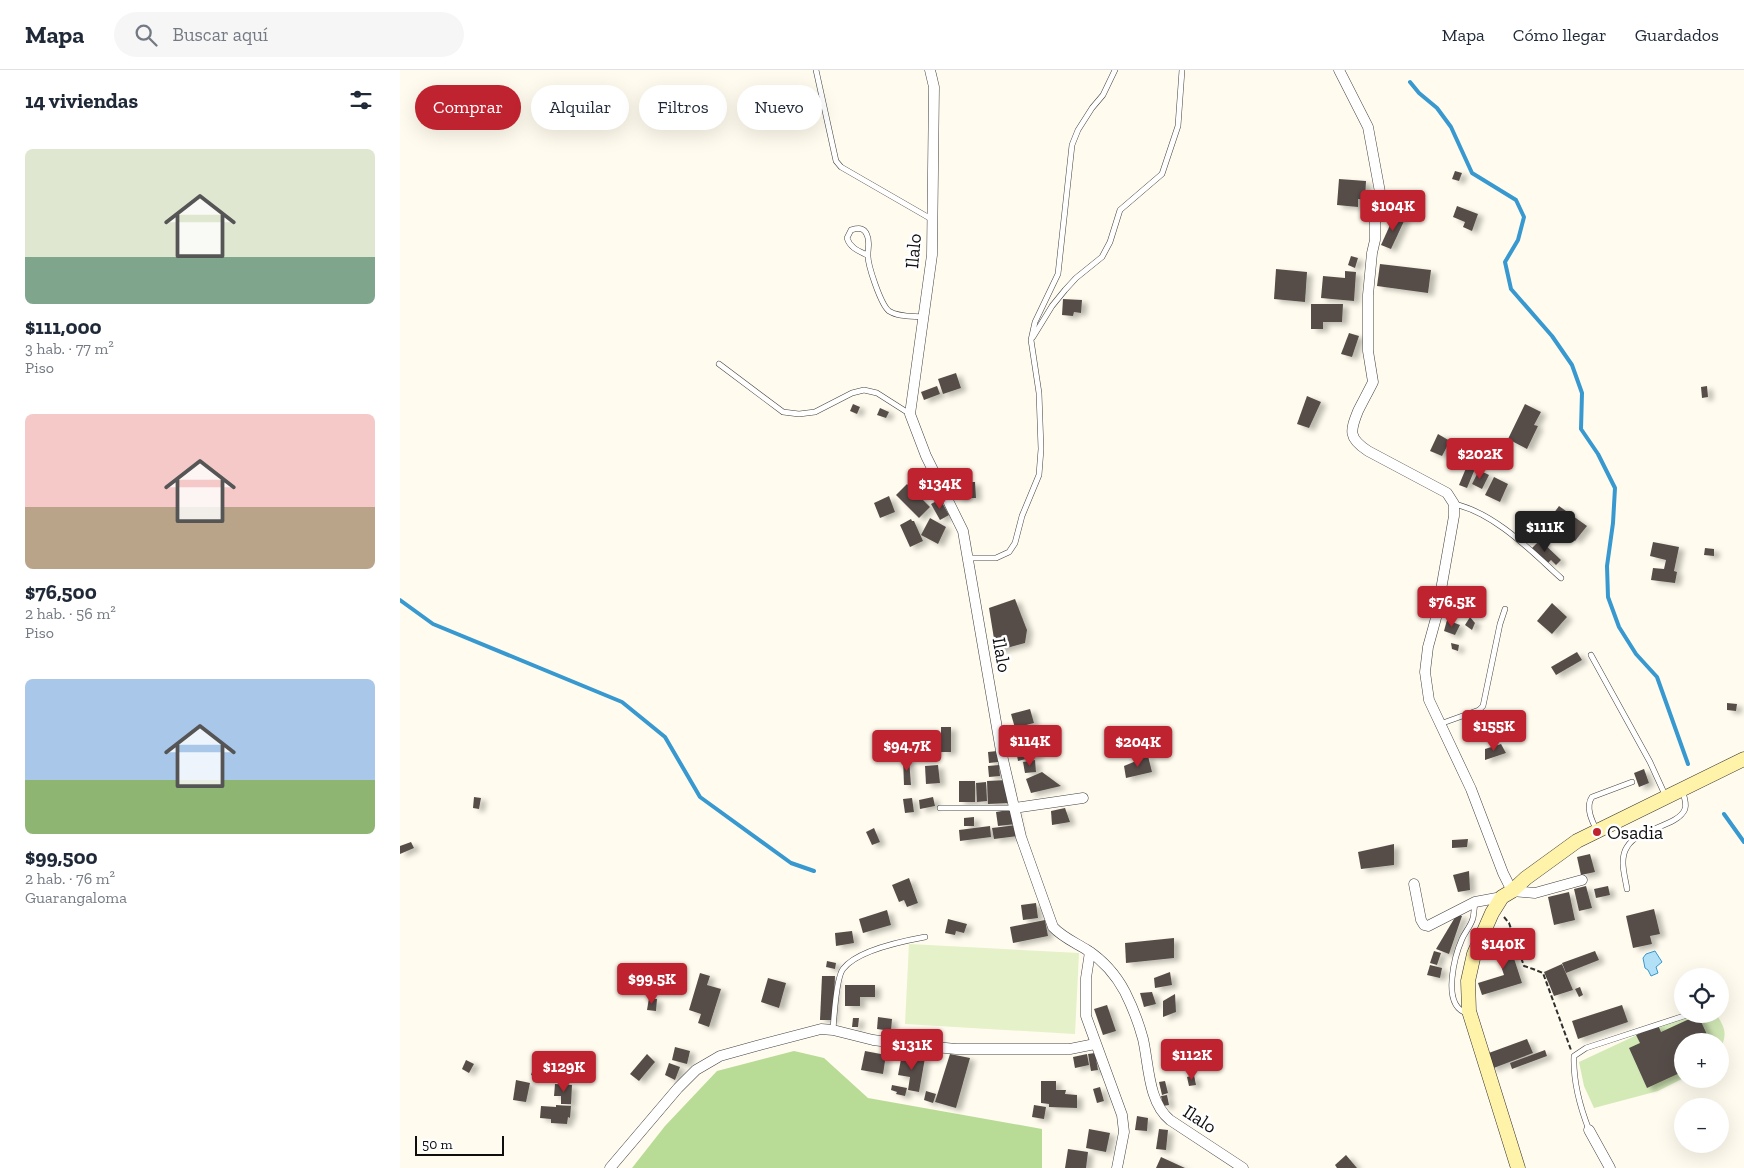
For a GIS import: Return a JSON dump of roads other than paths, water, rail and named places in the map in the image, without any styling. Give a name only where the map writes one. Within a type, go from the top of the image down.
[{"type":"main road","points":[[1518,1168],[1469,1011],[1468,981],[1474,954],[1492,913],[1507,894],[1577,841],[1744,758]]},
{"type":"street","name":"Ilalo","points":[[930,70],[934,87],[932,255],[910,414],[926,456],[963,531],[1001,751],[1021,838],[1050,921],[1058,932],[1108,966],[1126,993],[1142,1037],[1156,1099],[1162,1112],[1170,1120],[1244,1168]]},
{"type":"street","points":[[1339,70],[1368,127],[1382,206],[1375,222],[1376,240],[1372,253],[1368,295],[1368,351],[1373,382],[1364,397],[1352,427],[1353,436],[1368,451],[1447,493],[1454,504],[1454,516],[1436,618],[1428,647],[1425,672],[1429,700],[1471,789],[1503,873],[1507,894]]},
{"type":"street","points":[[1014,808],[1083,798]]},
{"type":"street","points":[[1414,884],[1421,920],[1424,925],[1428,926],[1475,902],[1507,894],[1535,893],[1582,880]]},
{"type":"street","points":[[1090,952],[1086,978],[1086,1016],[1124,1124],[1116,1168]]},
{"type":"street","points":[[610,1168],[678,1088],[696,1070],[720,1056],[821,1029],[881,1041],[956,1049],[1070,1048],[1095,1044]]},
{"type":"street","points":[[1589,1130],[1610,1168]]},
{"type":"lane","points":[[816,70],[836,160],[841,167],[933,221]]},
{"type":"lane","points":[[968,558],[996,558],[1009,552],[1015,543],[1022,516],[1039,475],[1041,449],[1039,393],[1031,340],[1034,322],[1058,274],[1072,145],[1078,130],[1103,95],[1115,70]]},
{"type":"lane","points":[[1031,340],[1052,306],[1065,290],[1076,278],[1102,257],[1110,242],[1120,210],[1162,174],[1178,126],[1182,70]]},
{"type":"lane","points":[[867,255],[848,243],[847,238],[851,230],[856,228],[862,229],[867,233],[869,243],[867,255],[879,296],[884,306],[891,312],[923,318]]},
{"type":"lane","points":[[719,364],[783,412],[799,414],[815,412],[852,393],[864,390],[877,393],[910,414]]},
{"type":"lane","points":[[1454,504],[1464,506],[1488,518],[1521,542],[1562,578]]},
{"type":"lane","points":[[1439,724],[1478,710],[1483,706],[1500,624],[1505,609]]},
{"type":"lane","points":[[1591,655],[1650,762],[1666,798]]},
{"type":"lane","points":[[1597,831],[1588,806],[1592,797],[1632,782]]},
{"type":"lane","points":[[1627,889],[1623,859],[1626,847],[1643,834],[1680,816],[1685,810],[1686,803],[1682,790]]},
{"type":"lane","points":[[940,808],[1014,808]]},
{"type":"lane","points":[[1469,1011],[1464,1012],[1457,1007],[1451,980],[1456,955],[1463,936],[1473,919],[1475,902]]},
{"type":"lane","points":[[833,1030],[836,998],[843,969],[862,955],[891,944],[925,937]]},
{"type":"lane","points":[[1589,1130],[1579,1100],[1574,1056],[1586,1048],[1674,1019]]},
{"type":"water","points":[[1655,951],[1662,962],[1656,967],[1658,973],[1651,976],[1645,968],[1643,958],[1646,954]]},
{"type":"waterway","points":[[1410,82],[1419,93],[1437,108],[1451,127],[1472,173],[1516,200],[1524,217],[1518,240],[1505,262],[1511,289],[1552,336],[1572,365],[1582,393],[1581,429],[1598,454],[1615,488],[1613,523],[1607,566],[1608,597],[1619,627],[1636,654],[1657,677],[1688,764]]},
{"type":"waterway","points":[[400,600],[433,624],[622,702],[665,737],[700,797],[791,863],[814,871]]},
{"type":"waterway","points":[[1724,814],[1744,842]]},
{"type":"place","name":"Osadia","points":[[1597,832]]}]
